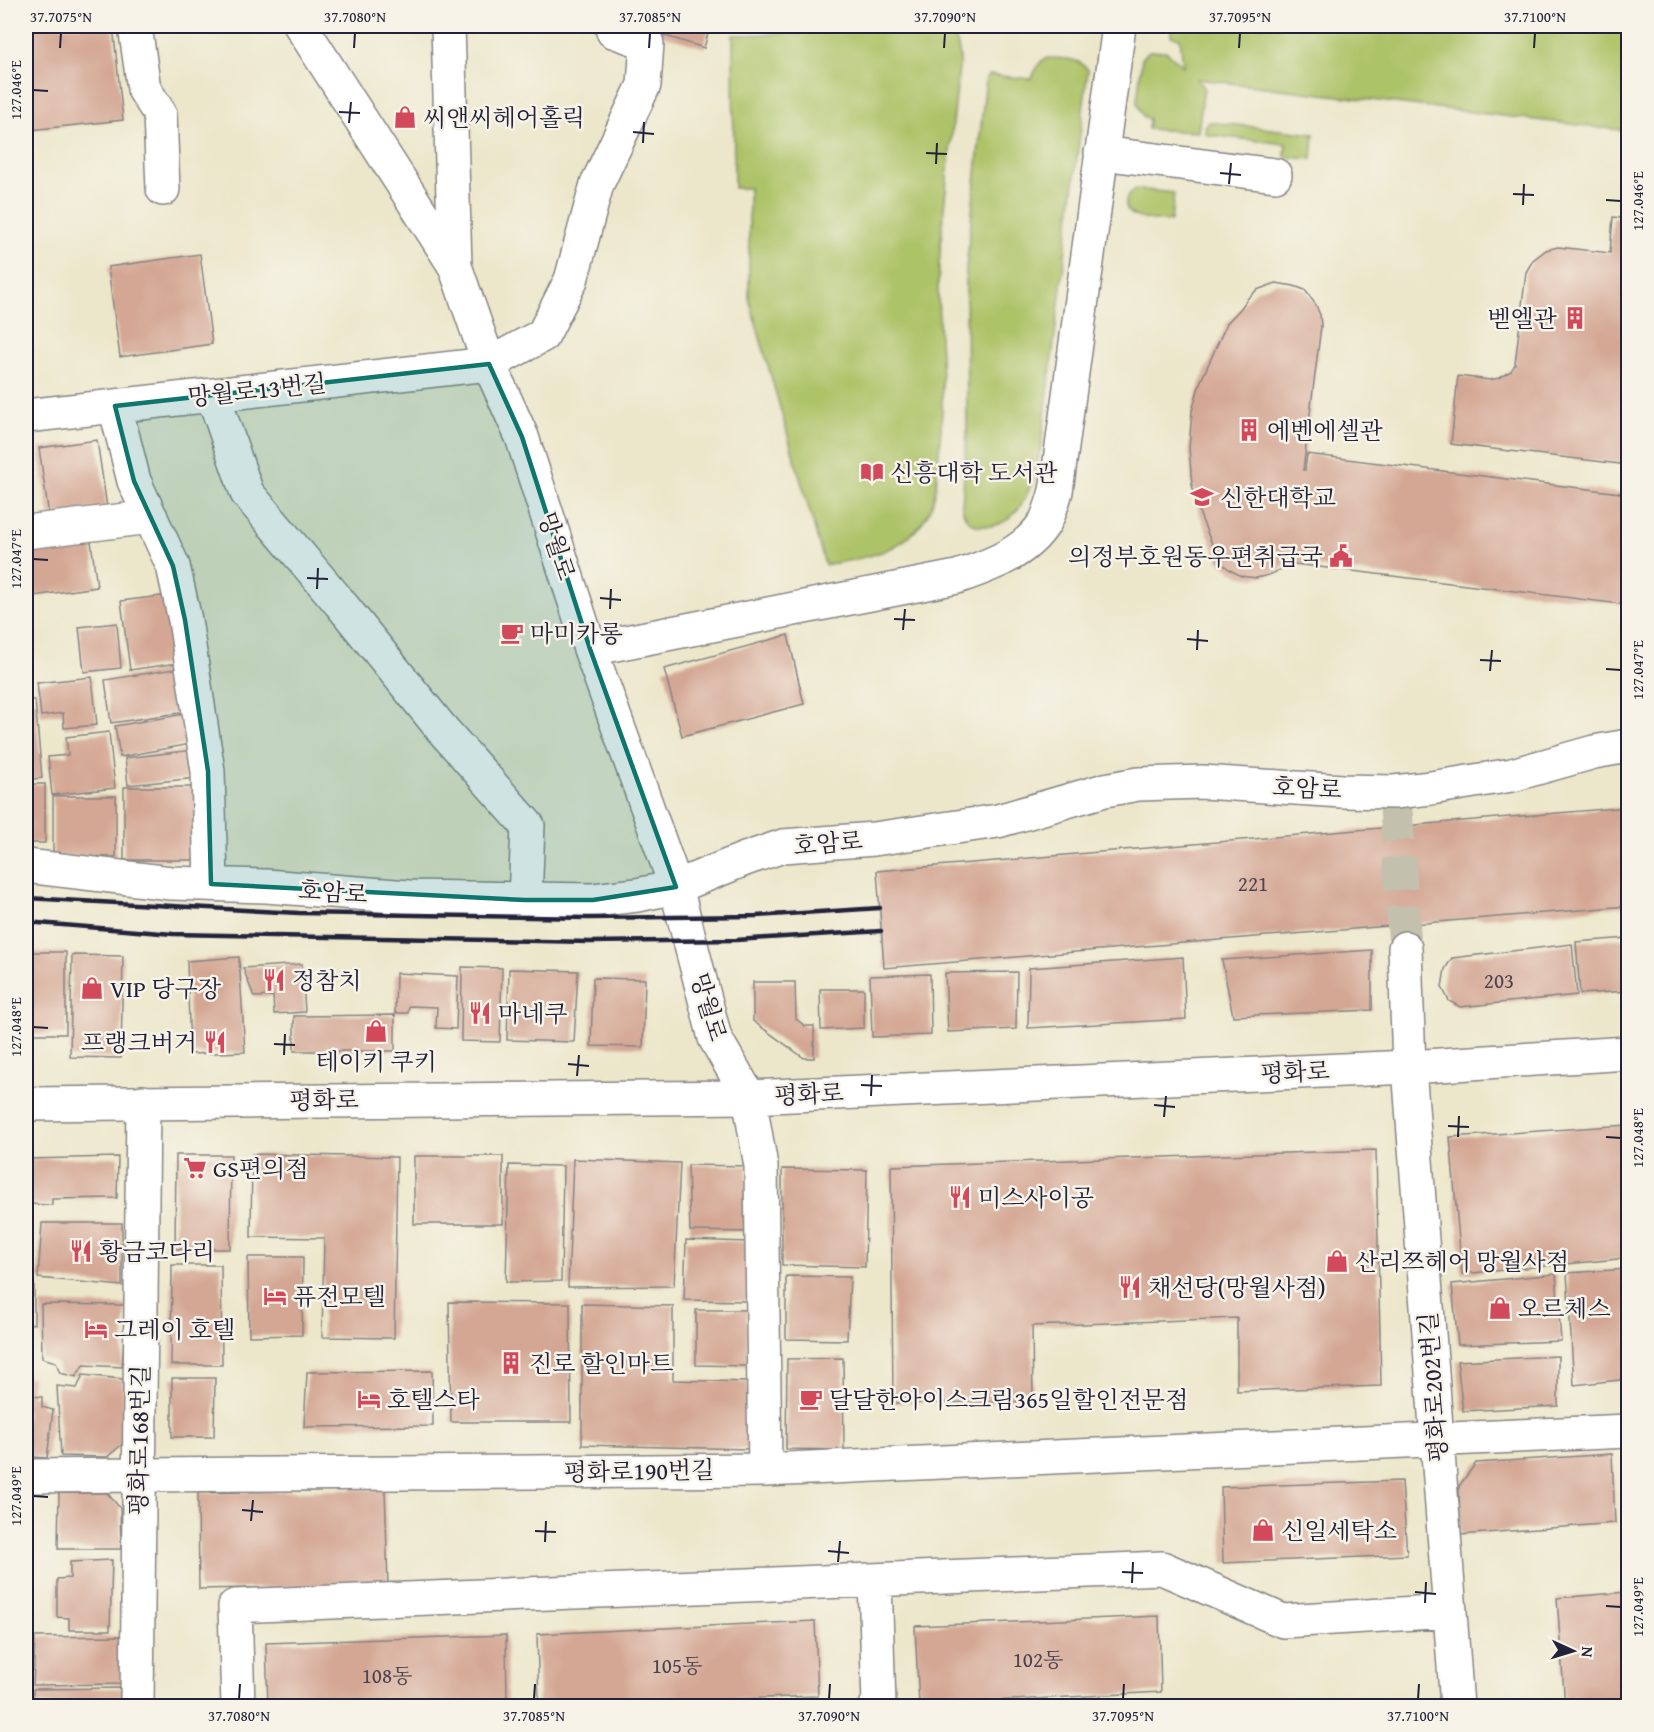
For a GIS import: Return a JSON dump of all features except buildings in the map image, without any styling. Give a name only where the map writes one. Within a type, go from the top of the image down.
[{"type":"street","points":[[135,26],[144,89],[160,114],[163,189]]},
{"type":"street","name":"망월로","points":[[301,26],[455,266],[489,364],[522,437],[590,649],[676,886],[715,1038],[749,1097]]},
{"type":"street","points":[[448,26],[455,266]]},
{"type":"street","points":[[489,364],[543,335],[571,279],[597,184],[644,85],[647,43],[613,31],[614,26]]},
{"type":"street","points":[[590,649],[957,577],[986,567],[1016,551],[1044,523],[1056,490],[1119,26]]},
{"type":"street","points":[[1101,153],[1275,175]]},
{"type":"street","name":"망월로13번길","points":[[26,416],[489,364]]},
{"type":"street","points":[[213,395],[247,492],[441,728],[528,826],[525,900]]},
{"type":"street","points":[[115,406],[134,481],[172,566],[185,620],[208,771],[211,884]]},
{"type":"street","points":[[26,532],[151,517]]},
{"type":"street","name":"호암로","points":[[26,866],[171,883],[409,897],[593,900],[637,896],[676,886],[783,846],[874,838],[998,821],[1105,790],[1138,784],[1203,782],[1342,791],[1395,800],[1512,775],[1594,752],[1629,746]]},
{"type":"street","name":"평화로202번길","points":[[1405,948],[1409,1067],[1457,1707]]},
{"type":"street","name":"평화로","points":[[26,1104],[749,1097],[1409,1067],[1629,1053]]},
{"type":"street","points":[[749,1097],[761,1167],[765,1470]]},
{"type":"street","name":"평화로168번길","points":[[137,1707],[143,1102]]},
{"type":"street","name":"평화로190번길","points":[[26,1476],[765,1470],[1629,1431]]},
{"type":"street","points":[[238,1707],[235,1606],[1162,1568],[1283,1621],[1450,1611]]},
{"type":"street","points":[[875,1580],[879,1706]]},
{"type":"highlighted area","points":[[489,364],[522,437],[590,649],[676,887],[593,900],[525,900],[211,884],[208,771],[185,620],[173,566],[134,481],[115,406]]},
{"type":"green space","points":[[810,26],[946,26],[954,36],[960,58],[938,280],[942,400],[934,496],[927,515],[918,528],[895,546],[869,556],[825,565],[749,299],[749,188],[734,188],[733,35],[782,33]]},
{"type":"green space","points":[[1172,26],[1628,26],[1628,131],[1197,79],[1204,87],[1198,132],[1148,129],[1149,119],[1143,116],[1137,103],[1142,58],[1149,51],[1166,51],[1183,66],[1180,38],[1171,36]]},
{"type":"green space","points":[[1047,58],[1075,61],[1088,70],[1041,447],[1030,487],[1016,511],[1006,520],[994,525],[980,526],[968,520],[962,507],[967,430],[966,269],[986,78],[989,75],[1030,79],[1041,62]]},
{"type":"green space","points":[[1210,122],[1314,134],[1312,159],[1285,157],[1286,144],[1208,135],[1205,133],[1206,125]]},
{"type":"green space","points":[[1136,189],[1174,193],[1171,221],[1144,219],[1132,214],[1128,210],[1126,199]]},
{"type":"tunnel","points":[[1396,808],[1405,948]]},
{"type":"railway","points":[[26,898],[299,913],[588,918],[756,916],[880,908]]},
{"type":"railway","points":[[26,922],[173,934],[590,942],[736,940],[881,931]]},
{"type":"place","name":"씨앤씨헤어홀릭","points":[[405,117]]},
{"type":"place","name":"벧엘관","points":[[1575,318]]},
{"type":"place","name":"에벤에셀관","points":[[1249,430]]},
{"type":"place","name":"신흥대학 도서관","points":[[872,472]]},
{"type":"place","name":"신한대학교","points":[[1202,497]]},
{"type":"place","name":"의정부호원동우편취급국","points":[[1341,556]]},
{"type":"place","name":"마미카롱","points":[[512,633]]},
{"type":"place","name":"정참치","points":[[274,980]]},
{"type":"place","name":"VIP 당구장","points":[[92,988]]},
{"type":"place","name":"마네쿠","points":[[480,1013]]},
{"type":"place","name":"테이키 쿠키","points":[[376,1031]]},
{"type":"place","name":"프랭크버거","points":[[215,1042]]},
{"type":"place","name":"GS편의점","points":[[195,1168]]},
{"type":"place","name":"미스사이공","points":[[960,1197]]},
{"type":"place","name":"황금코다리","points":[[81,1251]]},
{"type":"place","name":"산리쯔헤어 망월사점","points":[[1337,1261]]},
{"type":"place","name":"채선당(망월사점)","points":[[1130,1287]]},
{"type":"place","name":"퓨전모텔","points":[[275,1296]]},
{"type":"place","name":"오르체스","points":[[1500,1308]]},
{"type":"place","name":"그레이 호텔","points":[[96,1329]]},
{"type":"place","name":"진로 할인마트","points":[[511,1363]]},
{"type":"place","name":"호텔스타","points":[[369,1399]]},
{"type":"place","name":"달달한아이스크림365일할인전문점","points":[[811,1399]]},
{"type":"place","name":"신일세탁소","points":[[1263,1530]]}]
